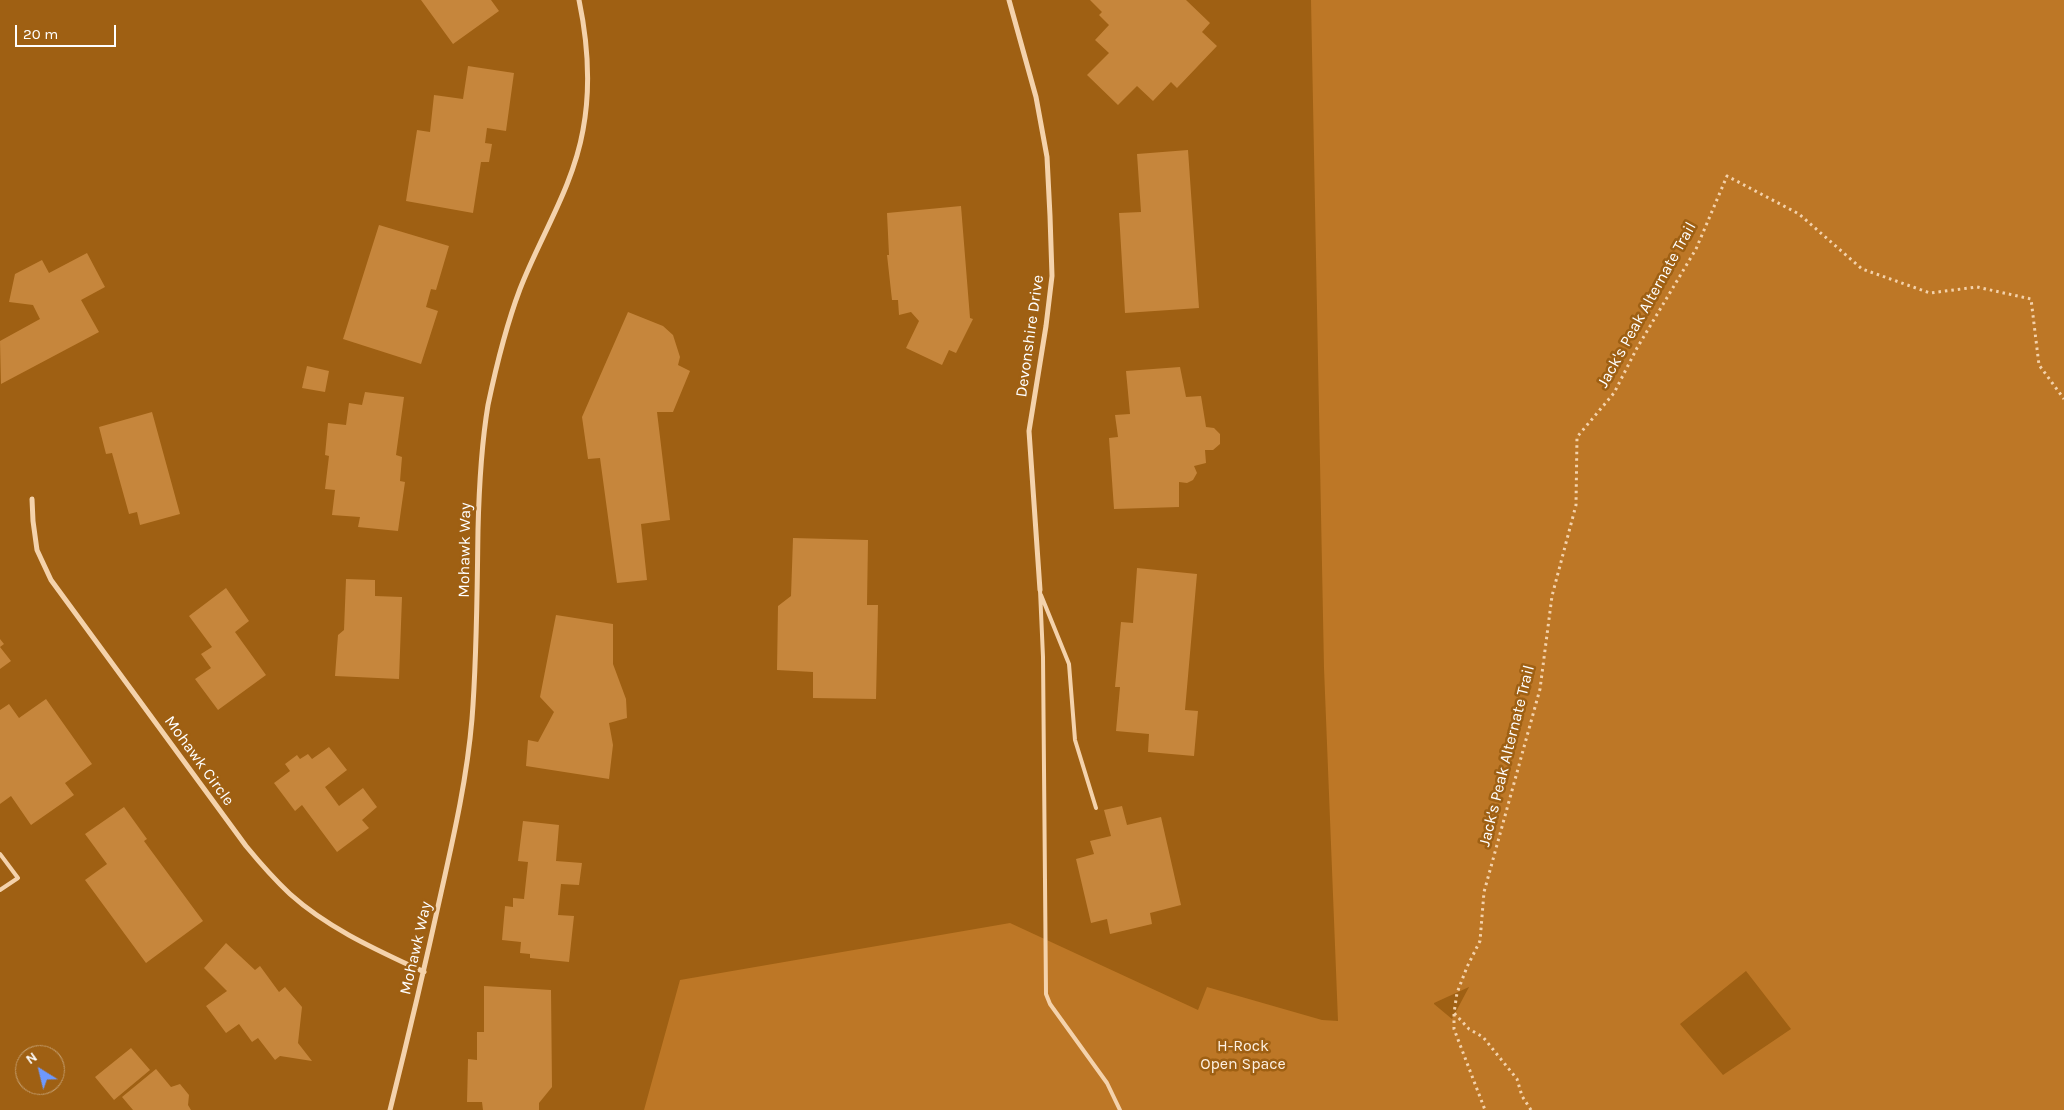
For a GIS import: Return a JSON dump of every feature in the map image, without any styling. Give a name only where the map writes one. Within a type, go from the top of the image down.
[{"type":"street","name":"Mohawk Way","points":[[390,1110],[424,972],[459,814],[472,721],[482,442],[498,363],[520,290],[572,169],[583,134],[588,98],[588,59],[584,22],[579,0]]},
{"type":"street","name":"Devonshire Drive","points":[[1009,0],[1036,97],[1047,157],[1052,276],[1029,431],[1040,590]]},
{"type":"street","name":"Mohawk Circle","points":[[32,499],[32,521],[37,550],[51,580],[246,846],[265,869],[291,895],[322,918],[355,939],[424,972]]},
{"type":"lane","points":[[1040,590],[1069,664],[1075,740],[1096,808]]},
{"type":"lane","points":[[1040,590],[1044,657],[1046,994],[1050,1004],[1107,1083],[1120,1110]]},
{"type":"lane","points":[[0,854],[18,878],[0,890]]},
{"type":"path","name":"Jack's Peak Alternate Trail","points":[[1454,1013],[1457,993],[1480,941],[1484,892],[1540,689],[1552,596],[1576,505],[1577,436],[1614,393],[1637,348],[1696,249],[1727,176],[1799,214],[1862,269],[1930,293],[1977,287],[2031,299],[2039,365],[2064,399]]},
{"type":"path","points":[[1454,1013],[1454,1029],[1485,1110]]},
{"type":"path","points":[[1454,1013],[1470,1029],[1482,1037],[1517,1078],[1522,1096],[1531,1110]]},
{"type":"green space","name":"H-Rock Open Space","points":[[1311,0],[2064,0],[2064,1110],[644,1110],[680,980],[1010,923],[1198,1010],[1207,987],[1322,1020],[1338,1021],[1324,668]],"holes":[[[1746,971],[1791,1029],[1723,1075],[1680,1024]],[[1469,987],[1452,1019],[1434,1004],[1434,1003]]]},
{"type":"building","points":[[421,0],[491,0],[499,11],[453,44]]},
{"type":"building","points":[[1090,0],[1186,0],[1210,23],[1202,32],[1217,46],[1177,88],[1171,82],[1153,101],[1137,86],[1118,105],[1087,75],[1109,53],[1095,40],[1109,25],[1099,15],[1102,12]]},
{"type":"building","points":[[468,66],[514,73],[506,131],[487,128],[485,143],[492,144],[489,162],[481,162],[473,213],[406,201],[417,130],[430,132],[434,95],[463,99]]},
{"type":"building","points":[[1188,150],[1199,308],[1125,313],[1119,213],[1141,212],[1137,154]]},
{"type":"building","points":[[961,206],[970,318],[973,319],[956,353],[949,350],[942,365],[906,348],[919,321],[911,312],[899,315],[898,300],[892,300],[887,255],[889,255],[887,213]]},
{"type":"building","points":[[379,225],[449,246],[436,290],[431,289],[426,307],[438,311],[421,364],[343,339]]},
{"type":"building","points":[[87,253],[105,287],[81,300],[99,332],[1,384],[0,341],[40,319],[33,305],[9,302],[15,274],[42,260],[49,273]]},
{"type":"building","points":[[628,312],[663,326],[673,335],[680,357],[678,365],[690,371],[673,412],[657,412],[670,520],[641,524],[647,580],[617,583],[600,458],[588,459],[582,417]]},
{"type":"building","points":[[307,366],[329,371],[325,392],[302,388]]},
{"type":"building","points":[[1180,367],[1186,397],[1201,396],[1206,427],[1214,428],[1220,434],[1220,444],[1213,450],[1205,450],[1206,463],[1194,466],[1197,473],[1193,480],[1187,483],[1179,482],[1179,507],[1114,509],[1109,438],[1118,437],[1115,415],[1130,414],[1126,371]]},
{"type":"building","points":[[365,392],[404,397],[396,455],[402,457],[400,481],[405,482],[398,531],[358,527],[360,517],[332,515],[335,490],[325,489],[329,456],[325,455],[328,423],[346,425],[349,403],[362,405]]},
{"type":"building","points":[[152,412],[180,514],[140,525],[137,512],[129,514],[112,453],[106,454],[99,427]]},
{"type":"building","points":[[793,538],[868,540],[867,605],[878,605],[876,699],[813,698],[813,672],[777,670],[778,606],[791,596]]},
{"type":"building","points":[[1137,568],[1197,574],[1185,710],[1198,711],[1194,756],[1148,752],[1149,734],[1116,731],[1120,687],[1115,687],[1121,622],[1133,623]]},
{"type":"building","points":[[346,579],[375,580],[375,596],[402,597],[399,679],[335,676],[338,635],[344,630]]},
{"type":"building","points":[[226,588],[249,621],[235,632],[266,675],[218,710],[195,679],[211,668],[201,654],[212,647],[189,616]]},
{"type":"building","points":[[556,615],[613,624],[613,664],[626,699],[627,718],[609,723],[613,745],[609,779],[526,766],[528,740],[538,742],[554,712],[540,697]]},
{"type":"building","points":[[0,639],[4,644],[0,647]]},
{"type":"building","points":[[0,647],[11,661],[0,669]]},
{"type":"building","points":[[46,699],[92,764],[65,783],[74,795],[31,825],[11,796],[0,804],[0,710],[9,704],[19,718]]},
{"type":"building","points":[[329,747],[347,770],[325,787],[339,806],[363,788],[377,807],[362,820],[369,828],[337,852],[302,805],[295,811],[274,783],[290,771],[285,764],[297,755],[300,759],[308,754],[312,759]]},
{"type":"building","points":[[1122,806],[1127,825],[1161,817],[1181,905],[1150,913],[1152,924],[1110,934],[1107,919],[1091,923],[1076,859],[1094,854],[1090,841],[1111,836],[1104,810]]},
{"type":"building","points":[[124,807],[147,839],[144,841],[203,921],[146,963],[85,880],[107,864],[85,834]]},
{"type":"building","points":[[523,821],[559,825],[556,861],[582,863],[579,885],[561,884],[558,915],[574,916],[569,962],[530,958],[530,954],[520,953],[521,942],[502,940],[505,906],[513,907],[513,898],[524,899],[528,862],[518,861]]},
{"type":"building","points":[[226,943],[255,970],[260,966],[279,992],[285,987],[302,1007],[298,1043],[312,1061],[280,1056],[275,1060],[258,1038],[252,1042],[239,1024],[226,1033],[206,1006],[227,991],[204,968]]},
{"type":"building","points":[[484,986],[551,990],[552,1087],[539,1103],[539,1110],[483,1110],[482,1102],[467,1102],[468,1059],[477,1060],[477,1032],[484,1032]]},
{"type":"building","points":[[131,1048],[150,1070],[114,1100],[95,1077]]},
{"type":"building","points":[[156,1069],[171,1087],[180,1084],[189,1095],[188,1105],[191,1110],[133,1110],[122,1097]]}]
